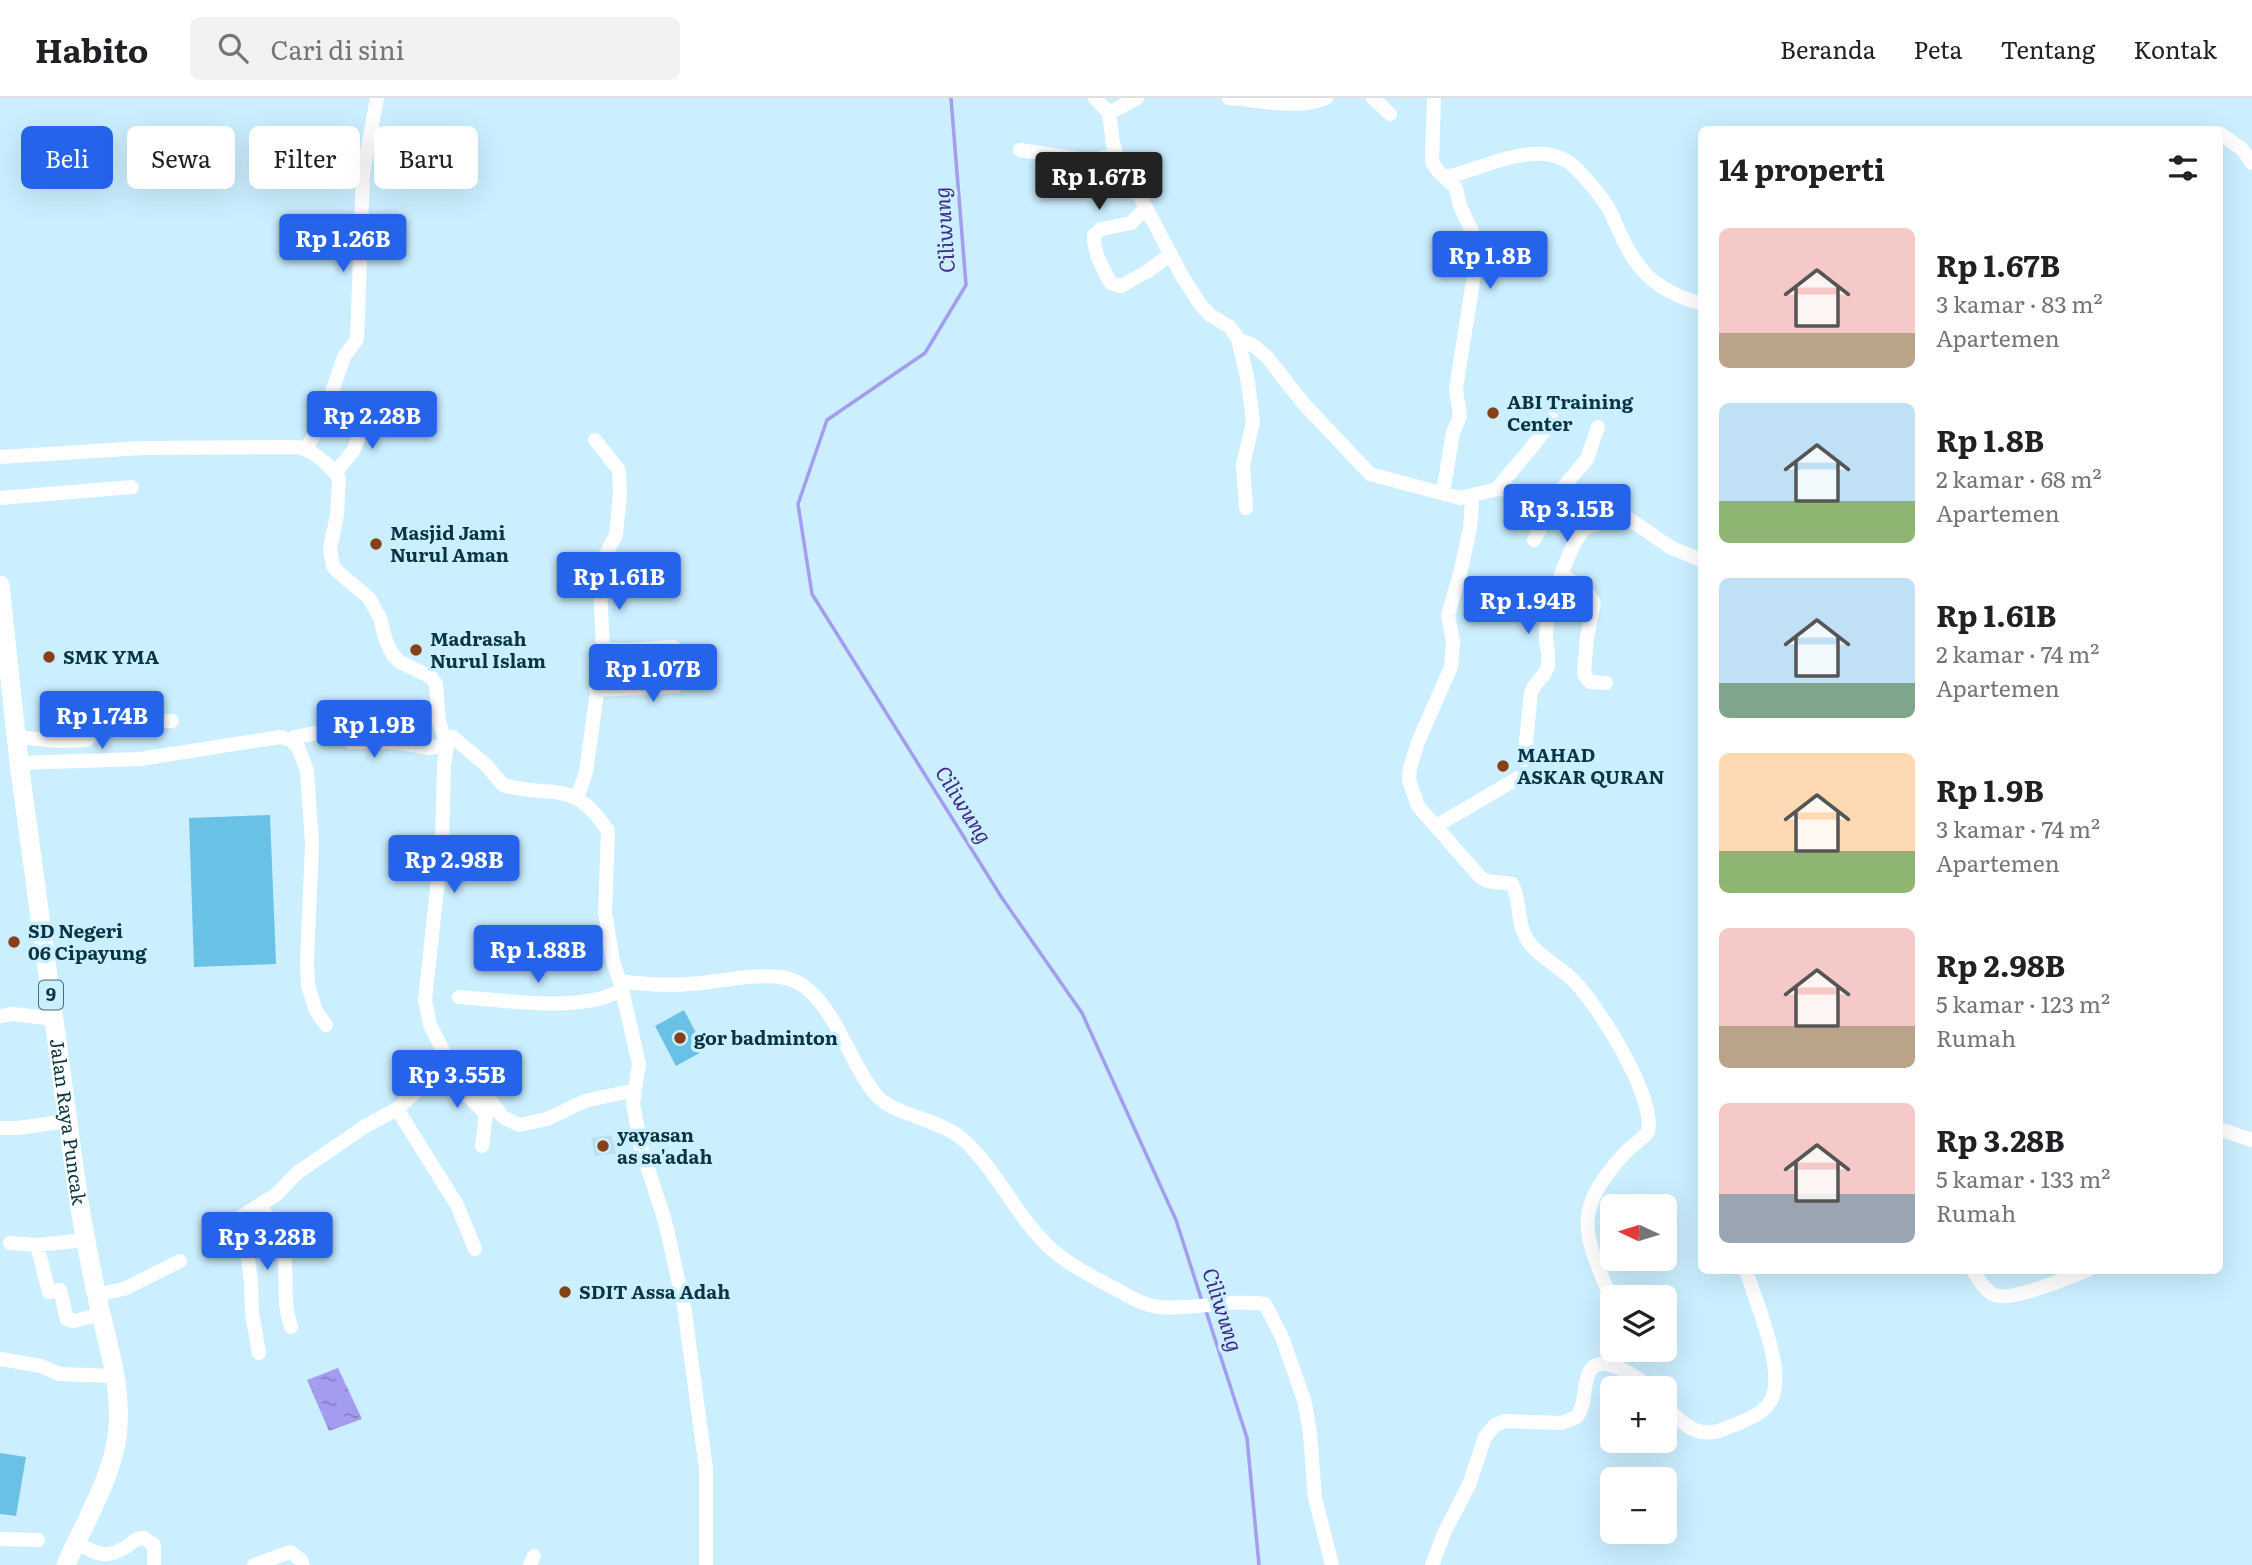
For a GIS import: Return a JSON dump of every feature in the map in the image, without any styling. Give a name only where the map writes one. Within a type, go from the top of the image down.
[{"type":"highway","name":"Jalan Raya Puncak","points":[[0,584],[2,625],[19,763],[67,1121],[85,1240],[115,1376],[119,1421],[111,1465],[66,1565]]},
{"type":"street","points":[[306,449],[322,421],[344,357],[356,339],[363,174],[377,98]]},
{"type":"street","points":[[1094,98],[1109,113],[1116,154],[1125,175],[1182,276],[1200,304],[1230,327],[1238,339],[1248,382],[1253,422],[1243,465],[1246,508]]},
{"type":"street","points":[[1109,113],[1137,98]]},
{"type":"street","points":[[1229,98],[1296,103],[1315,102],[1326,98]]},
{"type":"street","points":[[1373,98],[1390,114]]},
{"type":"street","points":[[1434,98],[1432,159],[1436,169],[1456,188],[1460,206],[1478,249],[1456,389],[1460,416],[1453,433],[1443,492]]},
{"type":"street","points":[[2223,136],[2242,149],[2252,163]]},
{"type":"street","points":[[1020,150],[1093,161],[1116,154]]},
{"type":"street","points":[[1446,177],[1532,154],[1555,156],[1568,162],[1611,212],[1620,234],[1646,274],[1673,293],[1698,302]]},
{"type":"street","points":[[1146,208],[1131,223],[1101,229],[1094,235],[1095,248],[1107,276],[1114,286],[1121,286],[1171,254]]},
{"type":"street","points":[[1238,339],[1254,346],[1267,357],[1318,420],[1370,474],[1454,497],[1468,497],[1497,489],[1518,493],[1566,524],[1584,529]]},
{"type":"street","points":[[335,473],[353,451],[372,407]]},
{"type":"street","points":[[1497,489],[1532,449],[1552,419]]},
{"type":"street","points":[[1534,540],[1563,486],[1587,459],[1598,427]]},
{"type":"street","points":[[577,798],[586,772],[603,649],[599,567],[616,535],[619,471],[595,440]]},
{"type":"street","points":[[0,457],[143,448],[306,449],[326,463],[339,478],[337,514],[330,549],[333,566],[369,598],[380,618],[393,655],[400,662],[431,677],[436,684],[439,722],[447,745],[442,842],[425,1000],[430,1025],[447,1058],[446,1064],[397,1110],[347,1139],[297,1173],[277,1194],[226,1229],[210,1244]]},
{"type":"street","points":[[0,498],[132,486]]},
{"type":"street","points":[[1468,497],[1472,501],[1470,528],[1448,615],[1453,642],[1451,667],[1418,743],[1409,780],[1413,797],[1480,877],[1487,881],[1512,884],[1526,938],[1589,998],[1631,1069],[1643,1096],[1648,1113],[1648,1132],[1627,1151],[1602,1181],[1593,1197],[1587,1222],[1589,1245],[1605,1285]]},
{"type":"street","points":[[1524,760],[1531,693],[1547,668],[1546,626],[1562,574],[1584,529],[1622,514],[1670,547],[1698,558]]},
{"type":"street","points":[[1562,574],[1588,594],[1594,603],[1584,674],[1590,682],[1606,684]]},
{"type":"street","points":[[603,649],[674,647]]},
{"type":"street","points":[[628,650],[628,688]]},
{"type":"street","points":[[596,690],[676,686]]},
{"type":"street","points":[[16,737],[60,741],[86,740],[109,722],[172,721]]},
{"type":"street","points":[[291,740],[295,737],[338,730],[351,742],[397,742],[429,748],[447,745],[453,737],[487,766],[503,785],[560,791],[577,798],[608,831],[605,912],[613,962],[622,985],[639,1064],[634,1112],[641,1147],[665,1221],[684,1306],[706,1469],[706,1565]]},
{"type":"street","points":[[19,763],[140,758],[280,737],[291,740],[302,754],[309,786],[312,845],[308,985],[316,1011],[326,1025]]},
{"type":"street","points":[[1436,827],[1518,778]]},
{"type":"street","points":[[459,997],[573,1002],[602,999],[622,985],[688,985],[775,977],[799,983],[824,1010],[879,1098],[942,1125],[964,1140],[993,1173],[1038,1235],[1055,1252],[1136,1301],[1157,1307],[1247,1302],[1265,1304],[1289,1353],[1305,1403],[1315,1498],[1332,1565]]},
{"type":"street","points":[[0,1016],[13,1014],[54,1019]]},
{"type":"street","points":[[446,1064],[456,1073],[463,1091],[486,1114],[482,1146]]},
{"type":"street","points":[[484,1093],[503,1117],[519,1125],[547,1119],[585,1101],[635,1090]]},
{"type":"street","points":[[397,1110],[457,1205],[475,1249]]},
{"type":"street","points":[[0,1128],[67,1121]]},
{"type":"street","points":[[2223,1130],[2252,1140]]},
{"type":"street","points":[[259,1205],[277,1230],[283,1248],[284,1302],[291,1327]]},
{"type":"street","points":[[226,1229],[239,1234],[246,1243],[252,1313],[259,1353]]},
{"type":"street","points":[[10,1243],[37,1245],[85,1240]]},
{"type":"street","points":[[37,1245],[50,1292],[60,1290],[67,1319],[74,1321],[102,1314]]},
{"type":"street","points":[[105,1293],[124,1289],[180,1261]]},
{"type":"street","points":[[1677,1416],[1688,1427],[1710,1433],[1753,1416],[1772,1399],[1775,1379],[1773,1359],[1747,1274]]},
{"type":"street","points":[[1976,1274],[1988,1290],[2004,1296],[2075,1274]]},
{"type":"street","points":[[0,1359],[34,1364],[59,1374],[115,1376]]},
{"type":"street","points":[[1614,1366],[1615,1362]]},
{"type":"street","points":[[1432,1565],[1445,1531],[1469,1485],[1485,1437],[1495,1425],[1505,1421],[1548,1424],[1577,1418],[1583,1407],[1591,1368],[1600,1365],[1614,1366],[1637,1376]]},
{"type":"street","points":[[75,1542],[104,1556],[144,1538],[153,1545],[154,1565]]},
{"type":"street","points":[[0,1539],[38,1539]]},
{"type":"street","points":[[254,1565],[290,1552],[296,1554],[303,1565]]},
{"type":"shaded area","points":[[270,815],[276,964],[194,967],[189,818]]},
{"type":"shaded area","name":"gor badminton","points":[[684,1010],[705,1050],[676,1066],[655,1026]]},
{"type":"shaded area","name":"yayasan as sa'adah","points":[[611,1135],[616,1153],[595,1156],[591,1138]]},
{"type":"shaded area","points":[[0,1453],[26,1457],[16,1516],[0,1514]]},
{"type":"water","points":[[338,1368],[362,1419],[329,1431],[307,1380]]},
{"type":"waterway","name":"Ciliwung","points":[[951,98],[966,285],[925,353],[827,420],[798,504],[812,594],[1002,898],[1082,1013],[1176,1220],[1202,1301]]},
{"type":"waterway","name":"Ciliwung","points":[[1205,1308],[1247,1438],[1259,1565]]},
{"type":"place","name":"ABI Training Center","points":[[1493,413]]},
{"type":"place","name":"Masjid Jami Nurul Aman","points":[[376,544]]},
{"type":"place","name":"Madrasah Nurul Islam","points":[[416,650]]},
{"type":"place","name":"SMK YMA","points":[[49,657]]},
{"type":"place","name":"MAHAD ASKAR QURAN","points":[[1503,766]]},
{"type":"place","name":"SD Negeri 06 Cipayung","points":[[14,942]]},
{"type":"place","name":"gor badminton","points":[[680,1038]]},
{"type":"place","name":"yayasan as sa'adah","points":[[603,1146]]},
{"type":"place","name":"SDIT Assa Adah","points":[[565,1292]]}]
